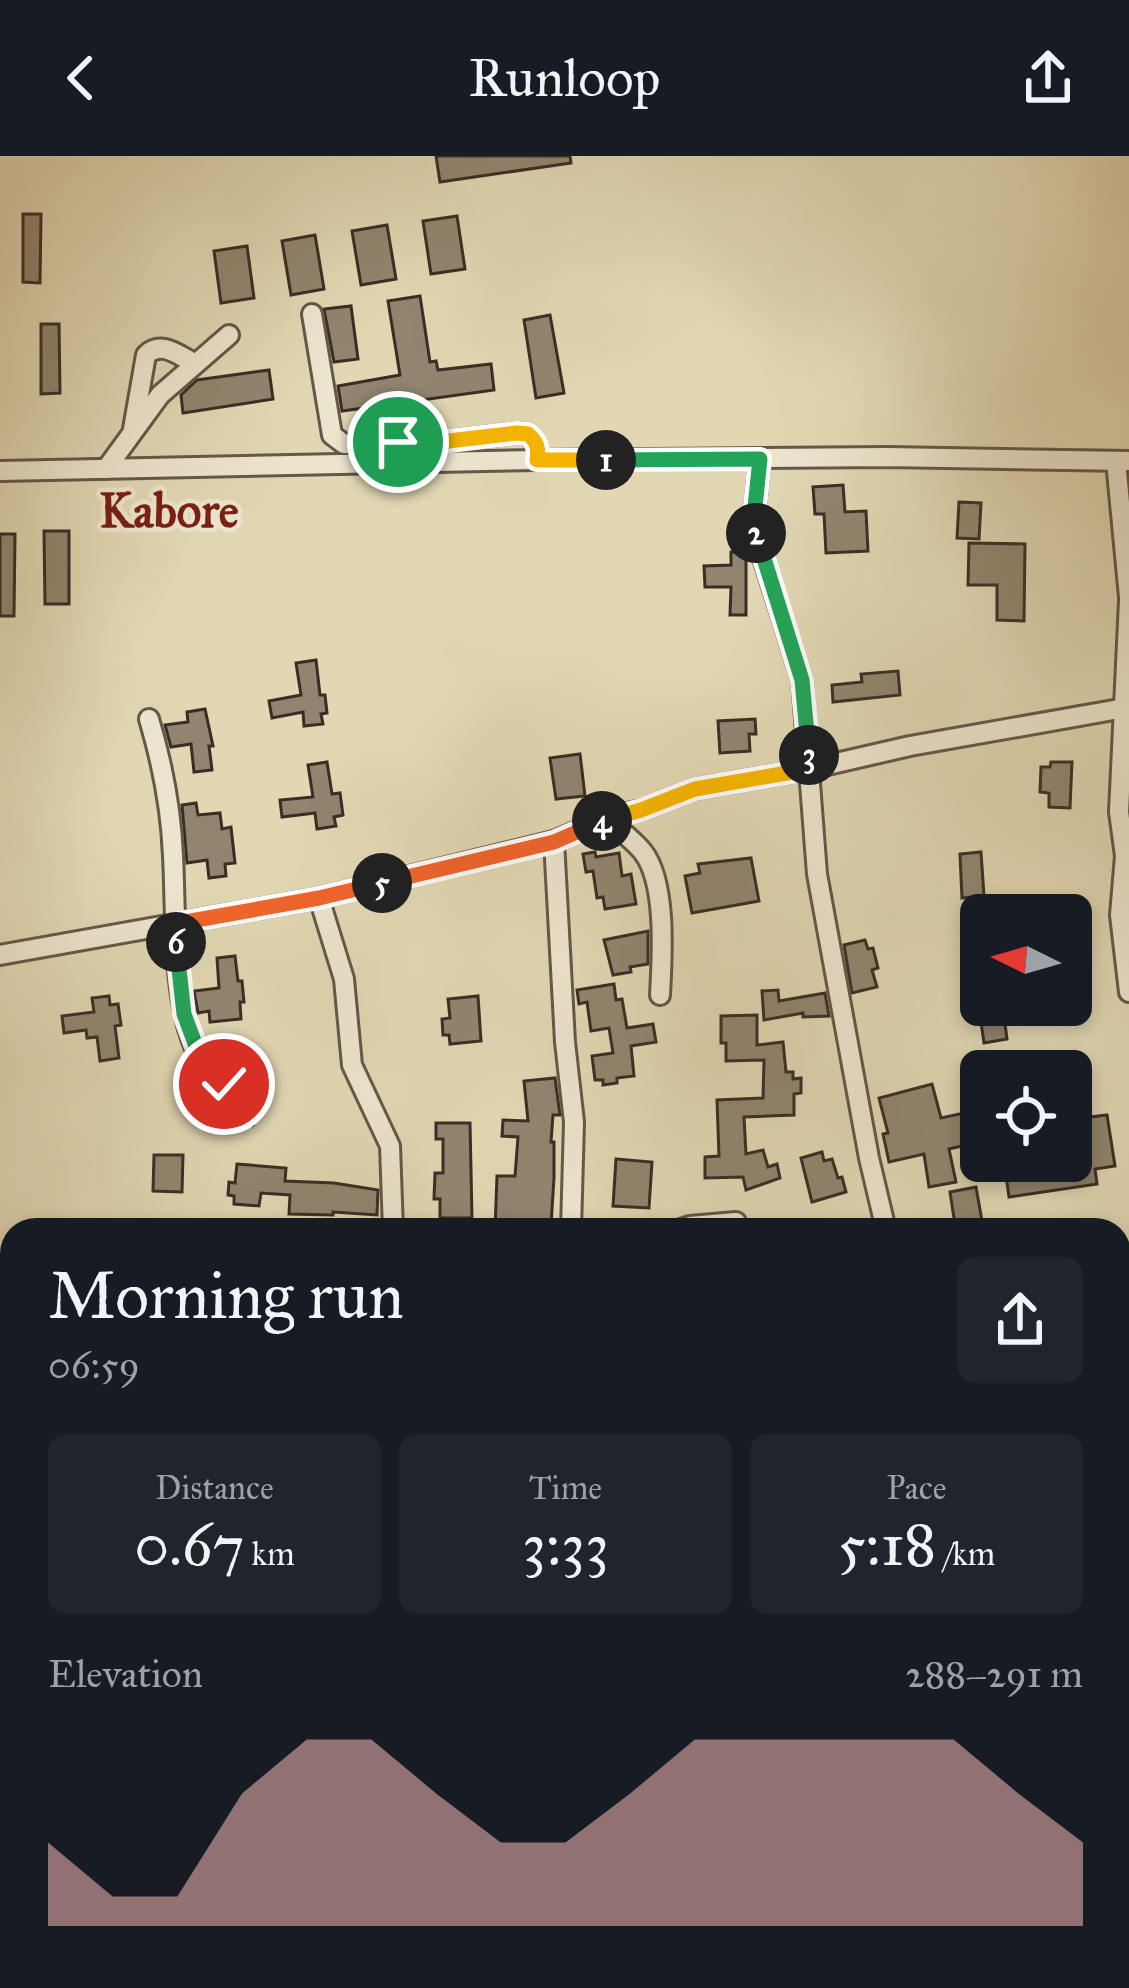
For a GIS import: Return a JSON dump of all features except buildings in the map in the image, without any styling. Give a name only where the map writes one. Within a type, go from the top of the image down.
[{"type":"street","points":[[312,314],[332,435],[344,444],[440,442],[517,433],[535,441],[537,460]]},
{"type":"street","points":[[106,469],[160,395],[229,335]]},
{"type":"street","points":[[132,434],[146,355],[152,348],[164,348],[194,363]]},
{"type":"street","points":[[760,459],[753,526],[802,680],[817,874],[883,1218]]},
{"type":"street","points":[[0,471],[537,460],[1122,461],[1129,599],[1119,812],[1127,856],[1120,915],[1129,992]]},
{"type":"street","points":[[0,955],[319,898],[554,842],[610,817],[695,789],[1125,708]]},
{"type":"street","points":[[149,719],[166,776],[184,1014],[200,1057],[224,1084]]},
{"type":"street","points":[[610,817],[646,856],[657,891],[663,937],[660,994]]},
{"type":"street","points":[[554,842],[574,1122],[571,1218]]},
{"type":"street","points":[[319,898],[344,979],[352,1065],[390,1146],[393,1218]]},
{"type":"district","name":"Kabore","points":[[169,510]]},
{"type":"route","points":[[224,1084],[200,1057],[184,1014],[174,924],[319,898],[554,842],[610,817],[695,789],[810,769],[802,680],[753,526],[760,459],[537,460],[535,441],[517,433],[398,442]]}]
